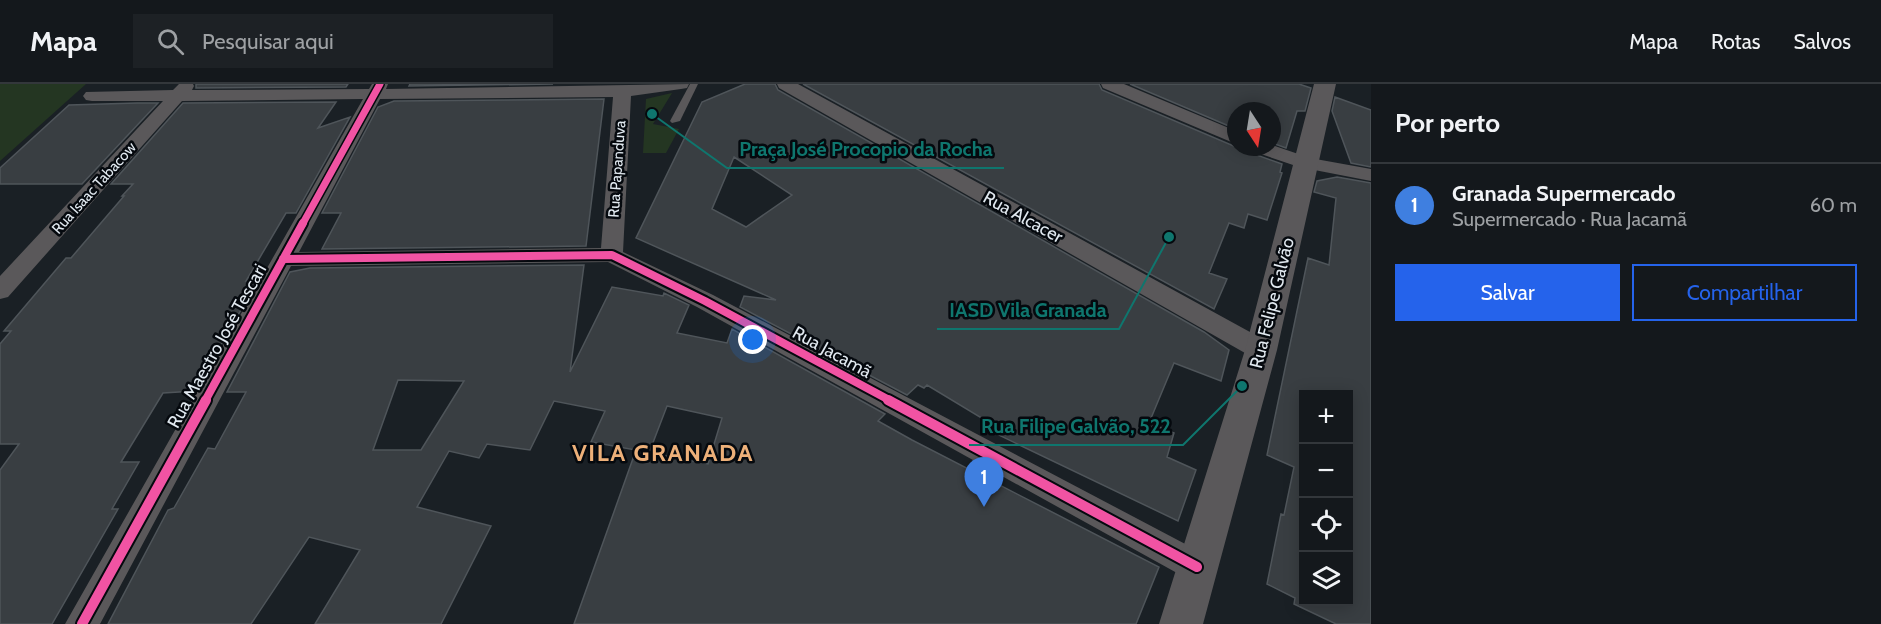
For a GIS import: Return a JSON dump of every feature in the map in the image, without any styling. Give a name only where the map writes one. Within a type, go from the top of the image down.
[{"type":"street","points":[[92,96],[183,89],[623,88],[681,84]]},
{"type":"street","name":"Rua Alcacer","points":[[785,84],[1261,350]]},
{"type":"street","points":[[1108,84],[1227,134]]},
{"type":"street","name":"Rua Felipe Galvão","points":[[1181,624],[1261,350],[1325,84]]},
{"type":"street","name":"Rua Papanduva","points":[[612,255],[623,88]]},
{"type":"street","name":"Rua Isaac Tabacow","points":[[0,291],[183,89]]},
{"type":"street","name":"Rua Maestro José Tescari","points":[[82,624],[377,89]]},
{"type":"street","points":[[1281,154],[1306,163],[1371,176]]},
{"type":"street","name":"Rua Jacamã","points":[[284,259],[612,255],[705,301],[1197,567]]},
{"type":"lane","points":[[675,121],[694,84]]},
{"type":"green space","points":[[0,84],[86,84],[0,161]]},
{"type":"green space","points":[[672,93],[653,124],[679,129],[666,153],[643,153],[646,99]]},
{"type":"building","points":[[196,84],[348,84],[346,87],[196,88]]},
{"type":"building","points":[[410,84],[553,84],[409,86]]},
{"type":"building","points":[[745,84],[775,84],[778,90],[1204,332],[1229,350],[1221,381],[1174,363],[1149,423],[1174,433],[1167,457],[1196,470],[1178,521],[982,427],[985,420],[927,385],[924,388],[918,385],[907,395],[740,307],[744,296],[776,300],[636,238],[702,102]],"holes":[[[734,157],[792,195],[746,227],[712,209]]]},
{"type":"building","points":[[803,84],[1099,84],[1102,90],[1227,143],[1227,156],[1259,156],[1282,164],[1280,172],[1282,173],[1267,220],[1248,214],[1244,228],[1229,223],[1209,273],[1227,279],[1214,309]]},
{"type":"building","points":[[1130,84],[1299,84],[1311,88],[1305,111],[1297,111],[1286,148],[1281,146],[1281,102],[1227,102],[1227,125]]},
{"type":"building","points":[[1335,97],[1371,110],[1371,167],[1351,163],[1332,111]]},
{"type":"building","points":[[604,99],[586,246],[322,249],[341,213],[322,213],[378,107],[394,101]]},
{"type":"building","points":[[336,102],[318,128],[350,117],[296,213],[286,213],[246,281],[259,278],[195,391],[163,393],[121,462],[139,462],[112,509],[118,509],[52,624],[0,624],[0,470],[19,444],[0,444],[0,344],[11,331],[4,331],[66,258],[71,258],[124,196],[122,196],[133,184],[111,184],[183,103]]},
{"type":"building","points":[[158,103],[82,184],[0,184],[0,168],[69,105]]},
{"type":"building","points":[[1337,177],[1371,183],[1371,624],[1336,624],[1294,604],[1295,598],[1267,584],[1281,514],[1284,515],[1294,467],[1267,455],[1308,258],[1329,265],[1336,198],[1314,192],[1317,181]]},
{"type":"building","points":[[584,265],[570,372],[612,287],[663,296],[664,293],[689,305],[677,333],[727,343],[732,329],[885,414],[878,421],[912,440],[1159,567],[1136,624],[574,624],[636,450],[591,442],[605,411],[554,401],[530,450],[487,444],[479,458],[449,451],[417,507],[491,526],[441,624],[315,624],[360,550],[309,537],[251,624],[108,624],[168,510],[174,508],[208,448],[215,449],[246,392],[227,392],[290,272],[310,268]],"holes":[[[398,380],[464,381],[421,450],[373,450]],[[667,406],[722,418],[708,464],[649,453]]]},
{"type":"cycle path","points":[[82,624],[380,84]]},
{"type":"cycle path","points":[[283,259],[612,255],[705,301],[1197,567]]},
{"type":"place","name":"Praça José Procopio da Rocha","points":[[652,114]]},
{"type":"place","name":"IASD Vila Granada","points":[[1169,237]]},
{"type":"place","name":"Rua Filipe Galvão, 522","points":[[1242,386]]},
{"type":"place","name":"Granada Supermercado","points":[[984,507]]},
{"type":"district","name":"VILA GRANADA","points":[[663,452]]}]
